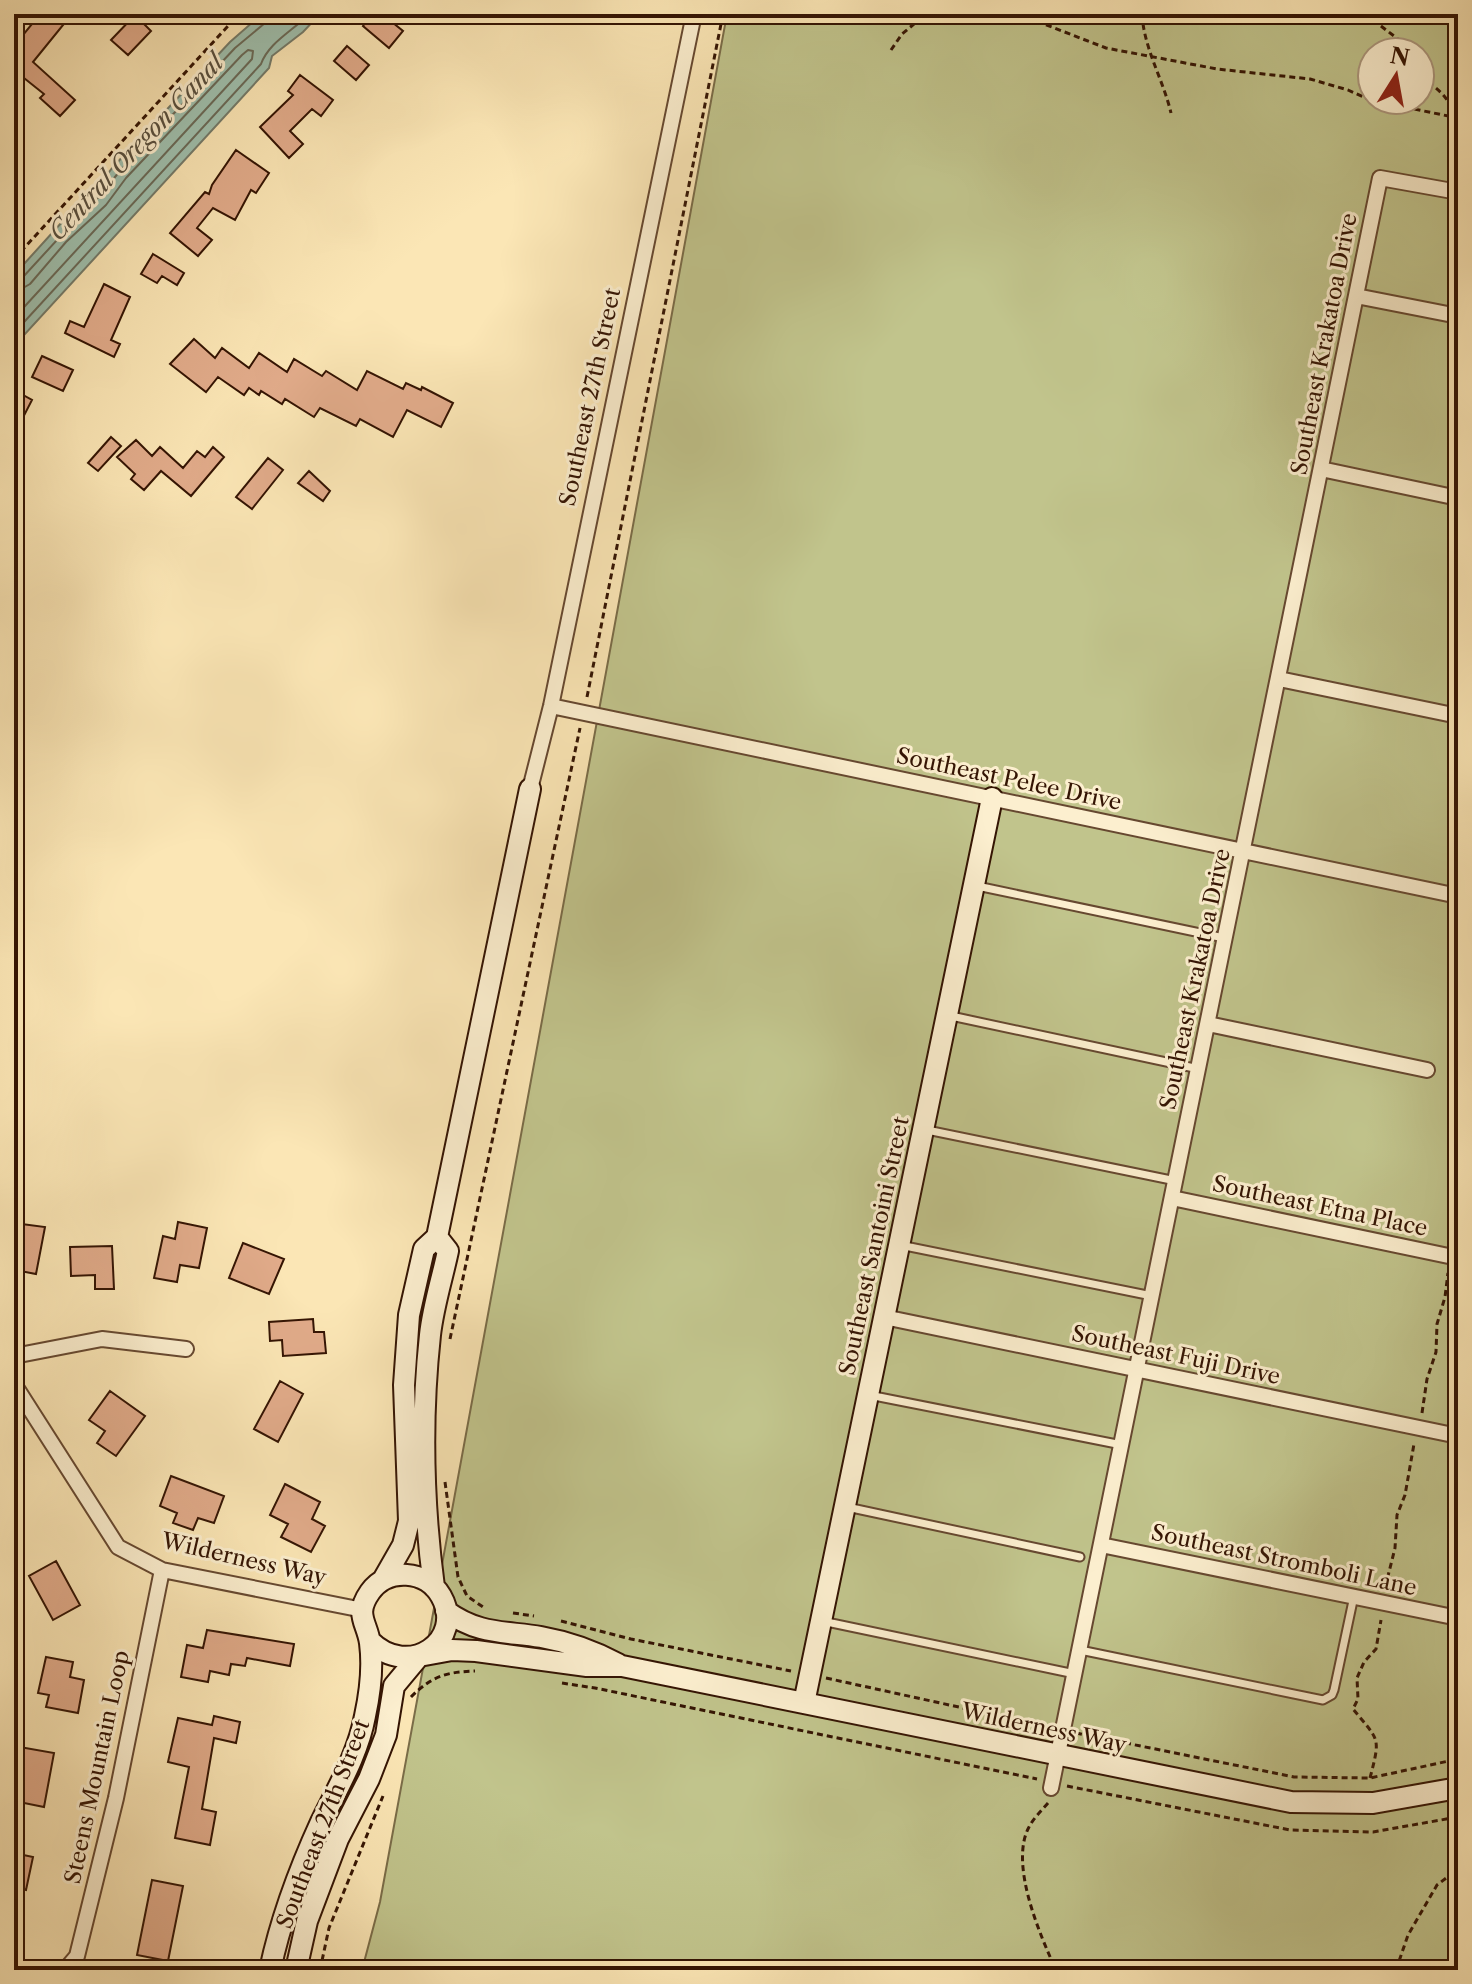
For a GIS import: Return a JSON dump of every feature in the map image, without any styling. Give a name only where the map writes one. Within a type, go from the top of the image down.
[{"type":"street","name":"Southeast 27th Street","points":[[530,789],[551,706],[694,14]]},
{"type":"street","name":"Southeast Krakatoa Drive","points":[[1052,1786],[1380,178],[1458,192]]},
{"type":"street","points":[[1356,296],[1458,316]]},
{"type":"street","points":[[1321,469],[1458,498]]},
{"type":"street","points":[[1279,679],[1458,716]]},
{"type":"street","name":"Southeast Pelee Drive","points":[[551,706],[1458,896]]},
{"type":"street","points":[[383,1580],[403,1545],[409,1521],[404,1385],[409,1315],[424,1249],[437,1237],[530,789]]},
{"type":"street","name":"Southeast Santoini Street","points":[[804,1703],[992,798]]},
{"type":"street","points":[[1208,1024],[1427,1070]]},
{"type":"street","name":"Southeast Etna Place","points":[[1172,1198],[1455,1257]]},
{"type":"street","points":[[434,1587],[424,1458],[430,1334],[448,1251],[437,1237]]},
{"type":"street","name":"Southeast Fuji Drive","points":[[884,1317],[1458,1436]]},
{"type":"street","points":[[14,1356],[102,1339],[186,1349]]},
{"type":"street","name":"Wilderness Way","points":[[14,1384],[118,1547],[162,1570],[363,1610]]},
{"type":"street","name":"Southeast Stromboli Lane","points":[[1101,1545],[1458,1618]]},
{"type":"street","name":"Steens Mountain Loop","points":[[65,1970],[77,1956],[116,1798],[162,1570]]},
{"type":"street","points":[[396,1575],[423,1579],[434,1587],[442,1598],[446,1625],[431,1649],[406,1659],[379,1651],[364,1628],[363,1610],[372,1589],[396,1575]]},
{"type":"street","name":"Wilderness Way","points":[[446,1611],[466,1624],[492,1632],[541,1637],[592,1650],[622,1666]]},
{"type":"street","name":"Southeast 27th Street","points":[[270,1970],[279,1928],[299,1871],[358,1747],[370,1679],[370,1641]]},
{"type":"street","name":"Wilderness Way","points":[[419,1656],[452,1650],[476,1651],[587,1666],[622,1666],[1291,1802],[1373,1803],[1458,1788]]},
{"type":"street","name":"Southeast 27th Street","points":[[296,1970],[307,1921],[338,1839],[369,1779],[386,1735],[394,1686],[419,1656]]},
{"type":"lane","points":[[974,885],[1226,938]]},
{"type":"lane","points":[[947,1015],[1199,1069]]},
{"type":"lane","points":[[923,1129],[1176,1181]]},
{"type":"lane","points":[[899,1245],[1152,1296]]},
{"type":"lane","points":[[868,1395],[1122,1445]]},
{"type":"lane","points":[[845,1507],[1080,1557]]},
{"type":"lane","points":[[1080,1650],[1323,1700],[1334,1690],[1354,1596]]},
{"type":"lane","points":[[821,1621],[1075,1674]]},
{"type":"path","points":[[14,259],[239,14]]},
{"type":"path","points":[[450,1339],[583,714],[723,14]]},
{"type":"path","points":[[891,50],[902,34],[926,14]]},
{"type":"path","points":[[1018,14],[1106,48],[1217,69],[1310,79],[1380,102],[1456,117]]},
{"type":"path","points":[[1142,14],[1143,36],[1160,75],[1171,113]]},
{"type":"path","points":[[1365,14],[1394,36]]},
{"type":"path","points":[[1436,88],[1445,95],[1456,117]]},
{"type":"path","points":[[1370,1778],[1377,1752],[1376,1735],[1353,1709],[1358,1699],[1357,1678],[1364,1662],[1376,1649],[1388,1567],[1395,1548],[1397,1515],[1405,1495],[1427,1379],[1436,1352],[1437,1324],[1455,1257],[1458,1233]]},
{"type":"path","points":[[444,1474],[458,1577],[467,1596],[489,1611]]},
{"type":"path","points":[[501,1612],[539,1617]]},
{"type":"path","points":[[553,1619],[631,1639],[1294,1777],[1370,1778],[1458,1759]]},
{"type":"path","points":[[411,1698],[423,1685],[448,1672],[483,1671]]},
{"type":"path","points":[[549,1681],[595,1688],[1052,1786],[1290,1830],[1373,1832],[1458,1817]]},
{"type":"path","points":[[1052,1786],[1049,1801],[1028,1829],[1022,1856],[1032,1917],[1056,1970]]},
{"type":"path","points":[[320,1970],[329,1928],[383,1795]]},
{"type":"path","points":[[1396,1970],[1408,1935],[1437,1885],[1458,1869]]},
{"type":"green space","points":[[727,14],[1458,14],[1458,1970],[362,1970],[380,1902]]},
{"type":"water","name":"Central Oregon Canal","points":[[262,14],[320,14],[272,56],[269,68],[14,346],[14,275],[72,211],[72,207],[92,194],[113,167],[230,42]]},
{"type":"building","points":[[40,14],[72,14],[33,62],[75,100],[60,116],[40,98],[44,94],[14,70],[14,46]]},
{"type":"building","points":[[372,14],[382,14],[403,31],[389,48],[363,26]]},
{"type":"building","points":[[135,15],[151,31],[128,55],[111,40]]},
{"type":"building","points":[[347,46],[369,65],[356,80],[334,61]]},
{"type":"building","points":[[300,75],[333,100],[321,116],[312,109],[290,131],[303,144],[289,158],[260,127],[293,95],[288,91]]},
{"type":"building","points":[[236,150],[269,173],[256,193],[251,190],[235,220],[213,208],[197,228],[212,240],[198,256],[170,233],[205,192],[209,194]]},
{"type":"building","points":[[153,254],[184,273],[177,285],[162,276],[157,283],[141,274]]},
{"type":"building","points":[[104,284],[130,297],[111,340],[120,344],[114,357],[65,333],[70,321],[84,327]]},
{"type":"building","points":[[194,339],[215,358],[222,348],[249,368],[259,353],[287,372],[294,359],[322,376],[326,371],[357,390],[367,371],[403,389],[406,383],[421,390],[422,387],[453,403],[441,427],[407,410],[393,437],[360,419],[356,426],[320,408],[314,417],[285,399],[282,404],[261,391],[259,395],[249,388],[244,395],[218,377],[206,392],[170,364]]},
{"type":"building","points":[[42,356],[73,370],[63,391],[32,377]]},
{"type":"building","points":[[14,390],[32,400],[14,435]]},
{"type":"building","points":[[111,437],[121,446],[98,471],[88,463]]},
{"type":"building","points":[[136,440],[152,456],[160,447],[183,468],[197,451],[205,457],[213,447],[224,457],[191,496],[161,471],[144,490],[131,479],[135,474],[117,457]]},
{"type":"building","points":[[268,458],[283,470],[252,509],[236,497]]},
{"type":"building","points":[[309,471],[330,491],[323,501],[298,483]]},
{"type":"building","points":[[178,1222],[207,1228],[199,1268],[180,1265],[177,1282],[154,1278],[163,1236],[175,1239]]},
{"type":"building","points":[[14,1223],[45,1227],[36,1274],[15,1270]]},
{"type":"building","points":[[243,1243],[284,1259],[269,1294],[229,1278]]},
{"type":"building","points":[[112,1246],[114,1289],[95,1289],[95,1275],[71,1276],[70,1247]]},
{"type":"building","points":[[313,1319],[314,1332],[324,1332],[326,1353],[283,1356],[282,1340],[270,1341],[269,1322]]},
{"type":"building","points":[[280,1381],[303,1394],[278,1442],[254,1429]]},
{"type":"building","points":[[110,1391],[145,1416],[116,1456],[97,1443],[105,1431],[89,1420]]},
{"type":"building","points":[[171,1476],[224,1496],[214,1523],[198,1518],[193,1530],[173,1523],[177,1513],[160,1506]]},
{"type":"building","points":[[285,1484],[320,1502],[312,1519],[325,1526],[311,1552],[281,1537],[288,1524],[270,1515]]},
{"type":"building","points":[[56,1561],[80,1605],[53,1620],[29,1576]]},
{"type":"building","points":[[207,1630],[294,1644],[290,1666],[247,1658],[245,1666],[231,1664],[229,1675],[210,1671],[208,1682],[181,1677],[187,1645],[203,1648]]},
{"type":"building","points":[[46,1657],[73,1662],[70,1677],[84,1680],[78,1713],[46,1707],[49,1695],[38,1693]]},
{"type":"building","points":[[214,1716],[240,1722],[236,1743],[214,1738],[202,1809],[216,1812],[210,1845],[175,1838],[189,1767],[168,1762],[178,1718],[212,1725]]},
{"type":"building","points":[[14,1746],[54,1753],[44,1807],[14,1801]]},
{"type":"building","points":[[14,1853],[33,1857],[26,1890],[14,1887]]},
{"type":"building","points":[[152,1880],[183,1886],[168,1961],[137,1955]]}]
